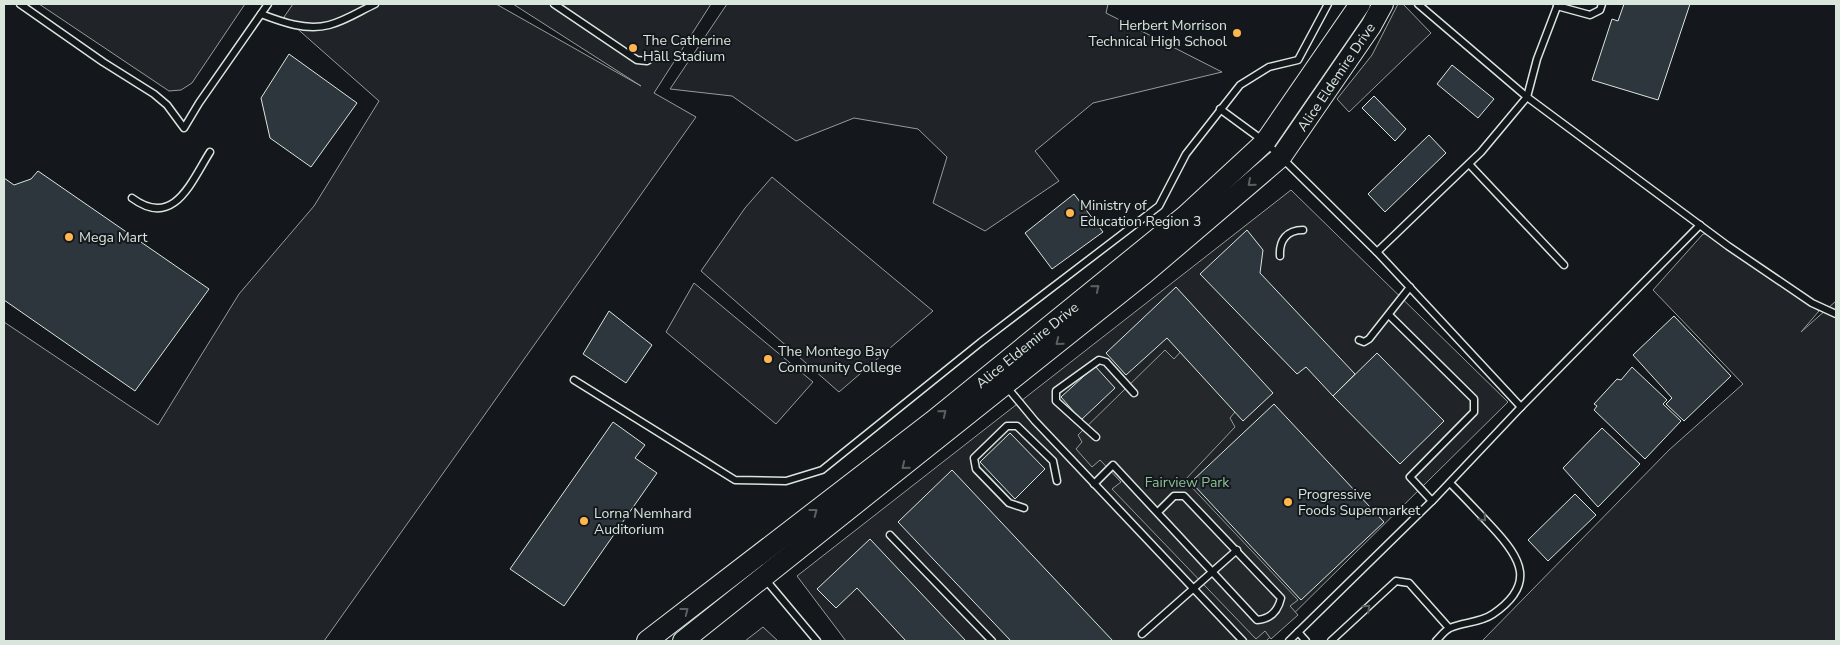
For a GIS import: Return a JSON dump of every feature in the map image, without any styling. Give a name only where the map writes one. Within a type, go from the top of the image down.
[{"type":"main road","name":"Alice Eldemire Drive","points":[[647,641],[941,415],[1185,216],[1266,142],[1360,4]]},
{"type":"main road","name":"Alice Eldemire Drive","points":[[682,641],[764,578],[1144,274],[1281,156],[1371,26],[1383,4]]},
{"type":"lane","points":[[20,4],[103,62],[154,94],[167,105],[184,128],[199,103],[268,4]]},
{"type":"lane","points":[[262,14],[282,22],[302,26],[329,25],[375,4]]},
{"type":"lane","points":[[554,4],[637,60],[647,61],[656,56]]},
{"type":"lane","points":[[574,380],[736,480],[786,481],[822,470],[981,342],[1159,206],[1186,154],[1240,85],[1269,67],[1298,60],[1328,4]]},
{"type":"lane","points":[[1418,4],[1527,97],[1700,225],[1812,303],[1836,314]]},
{"type":"lane","points":[[1377,252],[1469,164],[1527,97],[1537,59],[1558,5],[1590,15],[1600,10],[1602,4]]},
{"type":"lane","points":[[1220,109],[1266,142],[1281,156],[1377,252],[1521,407]]},
{"type":"lane","points":[[132,198],[141,205],[154,208],[170,208],[182,196],[210,152]]},
{"type":"lane","points":[[1469,164],[1564,265]]},
{"type":"lane","points":[[1289,641],[1432,501],[1521,407],[1700,225]]},
{"type":"lane","points":[[1280,256],[1281,242],[1285,236],[1290,232],[1303,230]]},
{"type":"lane","points":[[1359,340],[1364,342],[1370,339],[1410,287]]},
{"type":"lane","points":[[1389,315],[1474,399],[1474,412],[1410,478],[1432,501]]},
{"type":"lane","points":[[1096,437],[1056,401],[1056,391],[1099,360],[1106,362],[1134,393]]},
{"type":"lane","points":[[1005,386],[1094,484],[1244,641]]},
{"type":"lane","points":[[1024,508],[1009,503],[976,468],[974,463],[974,458],[1007,426],[1017,426],[1054,461],[1057,481]]},
{"type":"lane","points":[[1094,484],[1113,465],[1158,512],[1214,570],[1258,620],[1271,616],[1280,605],[1281,598],[1184,496],[1174,496],[1158,512]]},
{"type":"lane","points":[[1436,641],[1449,628],[1468,624],[1493,615],[1510,598],[1519,584],[1521,573],[1519,562],[1512,548],[1450,482]]},
{"type":"lane","points":[[890,535],[992,641]]},
{"type":"lane","points":[[1142,634],[1237,550]]},
{"type":"lane","points":[[764,578],[818,641]]},
{"type":"lane","points":[[1331,641],[1396,581],[1409,583],[1449,628]]},
{"type":"lane","points":[[1298,632],[1306,641]]},
{"type":"green space","points":[[39,4],[245,4],[192,83],[181,90],[169,91]]},
{"type":"green space","points":[[293,4],[496,4],[641,86],[513,4],[711,4],[654,93],[696,117],[324,641],[4,641],[4,322],[158,425],[239,294],[314,206],[379,101],[284,17]]},
{"type":"green space","points":[[727,4],[1108,4],[1106,13],[1222,72],[1093,103],[1035,151],[1059,181],[985,231],[933,203],[947,157],[918,129],[854,118],[796,141],[732,96],[670,89]]},
{"type":"green space","points":[[1398,4],[1403,4],[1431,33],[1349,112],[1337,99],[1372,55]]},
{"type":"green space","points":[[772,177],[933,311],[839,392],[701,271],[745,208]]},
{"type":"green space","name":"Fairview Park","points":[[1291,190],[1508,402],[1266,641],[846,641],[797,576]]},
{"type":"green space","points":[[1703,234],[1708,234],[1819,311],[1801,332],[1836,301],[1836,641],[1482,641],[1669,450],[1743,384],[1653,290]]},
{"type":"green space","points":[[694,283],[813,382],[776,424],[666,332]]},
{"type":"green space","points":[[763,627],[778,641],[745,641]]},
{"type":"shaded area","points":[[1184,348],[1239,407],[1230,418],[1235,427],[1185,480],[1298,600],[1290,606],[1298,615],[1271,639],[1265,631],[1256,639],[1112,489],[1121,482],[1100,460],[1092,467],[1076,449],[1082,442],[1078,435],[1165,350],[1174,359]]},
{"type":"building","points":[[1624,4],[1690,4],[1658,100],[1592,80],[1612,19],[1618,21]]},
{"type":"building","points":[[289,54],[357,103],[311,167],[270,138],[261,98]]},
{"type":"building","points":[[1452,65],[1494,99],[1478,118],[1437,84]]},
{"type":"building","points":[[1374,96],[1406,129],[1395,141],[1362,108]]},
{"type":"building","points":[[1429,135],[1446,153],[1385,212],[1368,194]]},
{"type":"building","name":"Mega Mart","points":[[38,171],[209,289],[135,391],[4,300],[4,178],[14,185],[31,179]]},
{"type":"building","name":"Ministry of Education Region 3","points":[[1074,194],[1103,232],[1052,269],[1025,233]]},
{"type":"building","points":[[1247,230],[1263,250],[1260,273],[1355,374],[1333,396],[1306,367],[1297,374],[1200,274]]},
{"type":"building","points":[[1176,287],[1273,393],[1243,421],[1167,338],[1126,375],[1106,353]]},
{"type":"building","points":[[609,311],[652,345],[626,383],[583,354]]},
{"type":"building","points":[[1674,316],[1731,376],[1684,421],[1666,404],[1672,398],[1633,355]]},
{"type":"building","points":[[1377,353],[1444,421],[1400,464],[1333,396]]},
{"type":"building","points":[[1095,366],[1115,388],[1081,420],[1061,397]]},
{"type":"building","points":[[1632,367],[1667,400],[1663,404],[1681,421],[1645,459],[1594,410],[1597,406],[1594,404],[1617,379],[1621,380]]},
{"type":"building","name":"Progressive Foods Supermarket","points":[[1274,404],[1384,522],[1301,600],[1191,482]]},
{"type":"building","name":"Lorna Nemhard Auditorium","points":[[613,422],[645,445],[635,458],[657,473],[564,606],[510,569]]},
{"type":"building","points":[[1602,428],[1640,464],[1598,507],[1563,468]]},
{"type":"building","points":[[1010,433],[1045,469],[1015,499],[980,462]]},
{"type":"building","points":[[952,470],[1113,641],[1011,641],[898,522]]},
{"type":"building","points":[[1575,494],[1596,515],[1548,561],[1528,540]]},
{"type":"building","points":[[870,539],[966,641],[906,641],[857,588],[836,608],[817,589]]},
{"type":"place","name":"Herbert Morrison Technical High School","points":[[1237,33]]},
{"type":"place","name":"The Catherine Hall Stadium","points":[[633,48]]},
{"type":"place","name":"Ministry of Education Region 3","points":[[1070,213]]},
{"type":"place","name":"Mega Mart","points":[[69,237]]},
{"type":"place","name":"The Montego Bay Community College","points":[[768,359]]},
{"type":"place","name":"Progressive Foods Supermarket","points":[[1288,502]]},
{"type":"place","name":"Lorna Nemhard Auditorium","points":[[584,521]]}]
